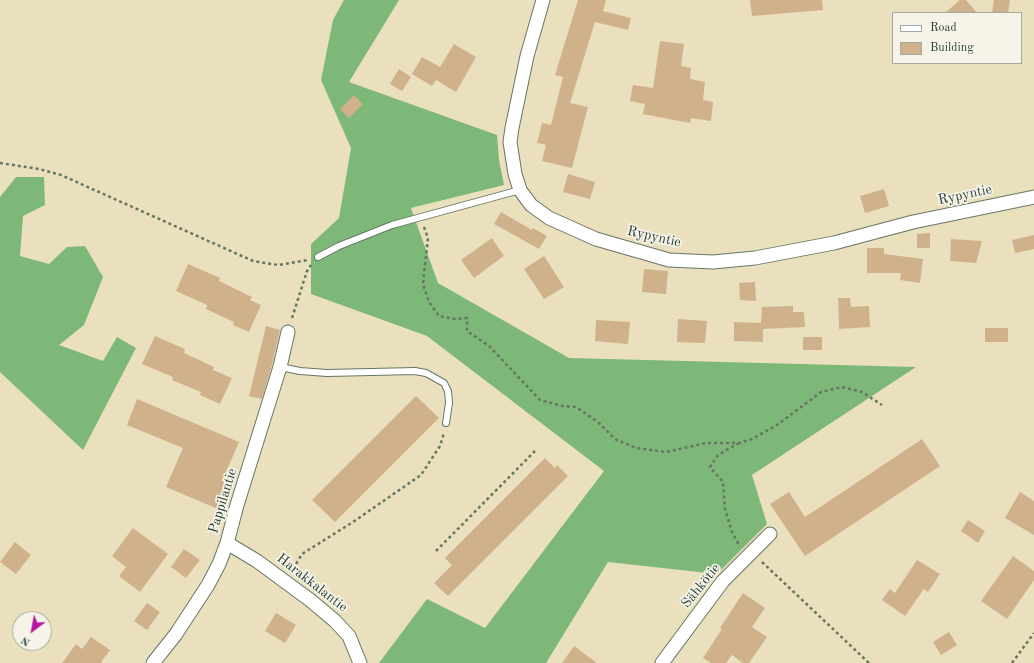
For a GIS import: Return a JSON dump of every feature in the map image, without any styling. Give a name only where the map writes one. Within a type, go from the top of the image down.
[{"type":"street","name":"Rypyntie","points":[[543,0],[527,56],[512,128],[510,142],[512,158],[520,190],[531,205],[549,218],[596,239],[669,260],[713,262],[755,258],[834,244],[913,222],[1034,197]]},
{"type":"street","name":"Pappilantie","points":[[153,663],[176,634],[208,585],[219,564],[227,543],[237,505],[280,367],[288,332]]},
{"type":"street","name":"Sähkötie","points":[[662,663],[723,581],[770,534]]},
{"type":"street","name":"Harakkalantie","points":[[227,543],[257,561],[285,581],[336,621],[349,636],[360,663]]},
{"type":"lane","points":[[318,257],[339,246],[392,226],[520,190]]},
{"type":"lane","points":[[280,367],[300,371],[327,373],[415,371],[426,373],[444,383],[448,391],[450,403],[446,423]]},
{"type":"path","points":[[0,163],[39,169],[61,175],[253,261],[278,265],[318,257]]},
{"type":"path","points":[[420,217],[428,238],[423,284],[432,307],[439,316],[455,319],[467,318],[467,331],[489,346],[540,400],[563,406],[576,407],[598,422],[614,439],[636,448],[666,452],[706,443],[739,443]]},
{"type":"path","points":[[288,332],[307,271],[318,257]]},
{"type":"path","points":[[869,663],[749,555],[732,532],[725,509],[724,482],[710,467],[718,455],[739,443],[752,439],[778,425],[821,392],[842,387],[862,392],[882,405]]},
{"type":"path","points":[[285,581],[302,554],[353,522],[421,475],[440,446],[446,423]]},
{"type":"path","points":[[436,551],[535,451]]},
{"type":"path","points":[[1012,663],[1034,633]]},
{"type":"green space","points":[[344,0],[399,0],[349,82],[497,135],[499,160],[504,185],[411,208],[438,283],[569,358],[916,367],[752,475],[767,524],[717,574],[608,562],[546,663],[379,663],[427,599],[485,628],[604,471],[427,336],[311,294],[311,244],[339,218],[351,148],[321,80],[333,20]]},
{"type":"green space","points":[[16,177],[44,177],[45,205],[23,216],[20,256],[49,264],[67,247],[85,246],[103,277],[84,325],[59,345],[103,361],[117,337],[136,348],[83,450],[0,372],[0,197]]},
{"type":"building","points":[[578,0],[606,0],[603,11],[631,18],[628,30],[595,22],[570,103],[588,107],[572,168],[542,161],[546,145],[537,143],[542,123],[551,125],[563,77],[555,75]]},
{"type":"building","points":[[750,0],[822,0],[823,10],[752,16]]},
{"type":"building","points":[[960,0],[966,0],[976,12],[946,12]]},
{"type":"building","points":[[994,0],[1010,0],[1008,12],[992,12]]},
{"type":"building","points":[[660,41],[684,44],[681,66],[691,68],[690,79],[705,82],[703,100],[713,102],[711,121],[691,118],[690,123],[643,114],[645,104],[630,101],[633,85],[653,88]]},
{"type":"building","points":[[454,44],[476,57],[456,92],[436,80],[432,86],[412,74],[422,57],[440,67]]},
{"type":"building","points":[[399,69],[411,77],[402,91],[390,84]]},
{"type":"building","points":[[354,95],[363,104],[349,118],[340,109]]},
{"type":"building","points":[[568,174],[595,182],[590,199],[563,192]]},
{"type":"building","points":[[884,189],[889,206],[865,213],[860,196]]},
{"type":"building","points":[[501,212],[532,230],[533,228],[547,236],[539,249],[494,224]]},
{"type":"building","points":[[930,233],[930,248],[917,248],[917,234]]},
{"type":"building","points":[[1034,235],[1034,249],[1015,253],[1012,240]]},
{"type":"building","points":[[492,238],[504,256],[474,278],[461,260]]},
{"type":"building","points":[[951,239],[982,241],[976,263],[950,261]]},
{"type":"building","points":[[867,248],[884,248],[884,254],[923,259],[920,283],[900,280],[901,273],[867,273]]},
{"type":"building","points":[[544,256],[564,287],[544,299],[524,269]]},
{"type":"building","points":[[188,264],[220,278],[219,281],[252,297],[250,300],[261,305],[249,332],[233,325],[234,322],[206,309],[207,305],[176,291]]},
{"type":"building","points":[[644,269],[668,271],[666,294],[642,292]]},
{"type":"building","points":[[755,282],[756,301],[740,300],[739,283]]},
{"type":"building","points":[[838,298],[850,298],[851,307],[869,306],[870,327],[839,329]]},
{"type":"building","points":[[793,306],[793,312],[804,312],[805,327],[763,329],[763,342],[734,341],[734,322],[761,323],[762,307]]},
{"type":"building","points":[[678,319],[707,321],[705,343],[677,342]]},
{"type":"building","points":[[596,320],[630,322],[628,344],[595,341]]},
{"type":"building","points":[[266,326],[280,330],[262,399],[249,396]]},
{"type":"building","points":[[985,328],[1008,328],[1008,342],[985,342]]},
{"type":"building","points":[[155,336],[185,349],[184,353],[214,367],[213,370],[232,378],[220,404],[200,395],[201,392],[172,380],[173,377],[142,364]]},
{"type":"building","points":[[803,337],[822,337],[822,350],[803,350]]},
{"type":"building","points":[[416,396],[439,418],[335,522],[312,500]]},
{"type":"building","points":[[137,399],[239,442],[222,481],[229,484],[218,509],[166,487],[183,448],[127,425]]},
{"type":"building","points":[[922,439],[940,466],[805,556],[770,504],[789,492],[805,517]]},
{"type":"building","points":[[545,458],[555,468],[557,465],[568,476],[448,596],[434,583],[452,565],[445,558]]},
{"type":"building","points":[[1020,492],[1034,501],[1034,535],[1005,518]]},
{"type":"building","points":[[968,520],[985,531],[978,543],[961,531]]},
{"type":"building","points":[[133,528],[168,554],[140,592],[119,576],[126,567],[112,556]]},
{"type":"building","points":[[15,542],[31,555],[16,574],[0,562]]},
{"type":"building","points":[[184,549],[200,560],[186,578],[171,567]]},
{"type":"building","points":[[1013,556],[1034,571],[1034,580],[1007,619],[981,601]]},
{"type":"building","points":[[917,560],[940,574],[928,592],[924,589],[905,616],[882,600],[890,589],[895,593]]},
{"type":"building","points":[[743,593],[765,608],[752,627],[767,637],[749,663],[743,663],[732,655],[726,663],[711,663],[703,658],[722,629],[720,628]]},
{"type":"building","points":[[147,603],[160,612],[147,630],[134,621]]},
{"type":"building","points":[[276,613],[296,625],[285,643],[265,631]]},
{"type":"building","points":[[949,632],[957,645],[941,655],[933,642]]},
{"type":"building","points":[[91,637],[110,650],[101,662],[102,663],[62,663],[76,644],[82,649]]},
{"type":"building","points":[[574,646],[597,663],[562,663]]}]
